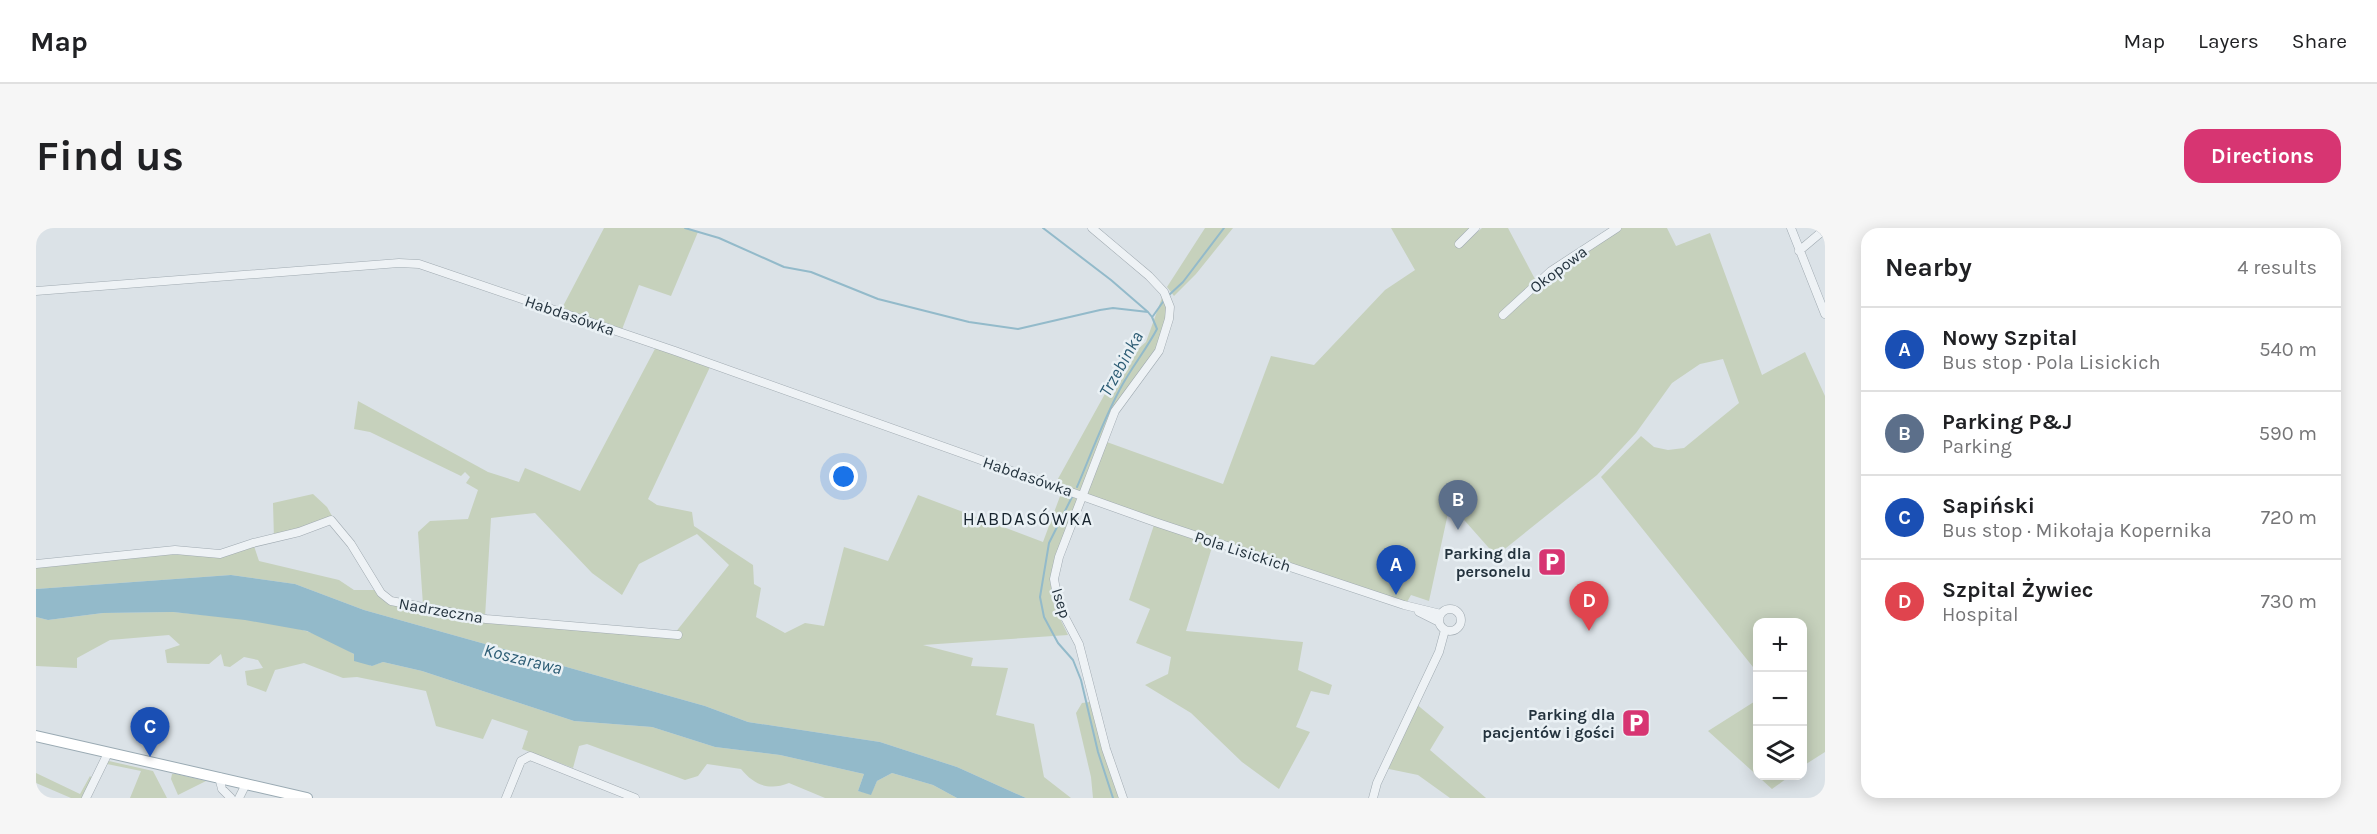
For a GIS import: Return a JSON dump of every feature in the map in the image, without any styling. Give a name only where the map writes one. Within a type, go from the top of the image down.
[{"type":"main road","points":[[36,736],[307,798]]},
{"type":"street","name":"Isep","points":[[1092,228],[1149,276],[1166,296],[1169,319],[1159,351],[1115,411],[1059,557],[1054,579],[1059,606],[1079,644],[1106,749],[1123,798]]},
{"type":"street","points":[[1459,244],[1475,228]]},
{"type":"street","name":"Okopowa","points":[[1503,315],[1551,271],[1617,228]]},
{"type":"street","points":[[1791,228],[1825,314]]},
{"type":"street","points":[[1799,251],[1825,229]]},
{"type":"street","name":"Habdasówka","points":[[36,291],[399,263],[419,264],[666,348],[1083,495]]},
{"type":"street","name":"Pola Lisickich","points":[[1083,495],[1155,522],[1440,617]]},
{"type":"street","name":"Nadrzeczna","points":[[36,564],[175,550],[220,554],[299,532],[331,520],[351,544],[381,593],[391,601],[486,619],[678,635]]},
{"type":"street","points":[[1373,798],[1377,783],[1439,652],[1445,630],[1440,617],[1450,609],[1457,611],[1461,617],[1460,624],[1455,630],[1445,630]]},
{"type":"street","points":[[86,798],[108,753]]},
{"type":"street","points":[[506,798],[521,761],[530,756],[635,798]]},
{"type":"street","points":[[219,777],[222,789],[231,798]]},
{"type":"street","points":[[239,798],[246,784]]},
{"type":"green space","points":[[604,228],[687,228],[698,232],[671,296],[639,285],[621,332],[560,312]]},
{"type":"green space","points":[[1205,228],[1233,228],[1196,274],[1174,296],[1167,287]]},
{"type":"green space","points":[[1391,228],[1477,228],[1456,246],[1459,248],[1482,228],[1508,228],[1536,281],[1622,228],[1667,228],[1676,246],[1710,233],[1762,375],[1805,352],[1825,396],[1825,752],[1807,763],[1807,618],[1753,618],[1753,667],[1601,477],[1641,436],[1654,447],[1668,450],[1684,448],[1739,403],[1723,359],[1700,364],[1672,383],[1636,433],[1597,475],[1496,556],[1450,504],[1429,601],[1411,595],[1407,602],[1210,542],[1213,544],[1186,631],[1303,642],[1298,670],[1332,685],[1329,695],[1311,691],[1296,727],[1310,732],[1279,789],[1242,762],[1191,713],[1145,685],[1168,674],[1171,657],[1136,643],[1150,609],[1129,600],[1154,525],[1054,486],[1122,363],[1146,342],[1164,292],[1170,307],[1159,351],[1115,411],[1104,441],[1223,484],[1271,356],[1314,365],[1385,290],[1415,270]]},
{"type":"green space","points":[[657,345],[710,367],[648,499],[657,505],[692,512],[694,526],[753,565],[754,584],[761,588],[756,617],[785,633],[805,623],[824,626],[844,547],[888,561],[918,495],[1043,542],[1062,491],[1077,499],[1050,580],[1054,606],[1068,635],[923,645],[973,658],[971,666],[1008,668],[996,715],[1034,724],[1044,777],[1071,798],[1026,798],[957,767],[880,742],[748,722],[705,706],[364,610],[295,584],[231,575],[36,589],[36,566],[175,552],[191,555],[254,546],[259,561],[339,580],[354,590],[376,590],[391,601],[486,621],[675,633],[729,565],[697,534],[639,564],[622,595],[592,573],[535,513],[491,518],[485,617],[423,605],[418,532],[430,521],[468,519],[478,490],[466,483],[470,477],[465,472],[461,476],[370,432],[354,429],[358,401],[488,472],[519,482],[525,468],[580,491]]},
{"type":"green space","points":[[313,494],[327,507],[332,516],[331,520],[274,539],[273,503]]},
{"type":"green space","points":[[173,612],[290,627],[332,641],[371,666],[383,662],[422,671],[574,721],[652,727],[715,747],[780,755],[864,774],[858,791],[871,794],[877,781],[892,773],[933,785],[957,798],[825,798],[789,783],[775,786],[762,785],[751,779],[741,769],[707,764],[698,776],[685,780],[587,744],[579,746],[573,768],[522,749],[528,731],[492,719],[483,739],[436,726],[426,691],[357,677],[343,678],[304,663],[275,670],[266,692],[247,685],[245,671],[263,668],[258,660],[244,657],[230,667],[224,666],[221,654],[209,664],[167,663],[165,650],[180,645],[169,635],[110,640],[77,658],[77,668],[36,666],[36,617],[48,620],[103,613]]},
{"type":"green space","points":[[1090,702],[1120,798],[1093,798],[1091,777],[1076,713],[1082,703]]},
{"type":"green space","points":[[1415,703],[1444,727],[1430,750],[1486,798],[1450,798],[1418,775],[1389,769],[1387,761]]},
{"type":"green space","points":[[1753,703],[1753,772],[1708,731]]},
{"type":"green space","points":[[109,761],[153,771],[167,798],[130,798],[141,771],[107,764]]},
{"type":"green space","points":[[36,773],[80,794],[90,776],[93,779],[83,798],[71,798],[36,783]]},
{"type":"green space","points":[[172,774],[206,781],[178,795],[171,779]]},
{"type":"green space","points":[[1762,780],[1784,780],[1772,789]]},
{"type":"water","name":"Koszarawa","points":[[231,575],[295,584],[364,610],[705,706],[748,722],[880,742],[957,767],[1026,798],[957,798],[933,785],[892,773],[877,781],[871,795],[858,791],[864,774],[780,755],[715,747],[652,727],[574,721],[422,671],[383,662],[372,666],[354,661],[354,654],[307,631],[245,620],[173,612],[103,613],[48,620],[36,617],[36,589]]},
{"type":"waterway","points":[[685,228],[719,238],[784,267],[811,272],[878,299],[969,322],[1018,329],[1113,308],[1148,312]]},
{"type":"waterway","name":"Trzebinka","points":[[1043,228],[1111,280],[1148,312],[1157,329],[1124,381],[1077,487]]},
{"type":"waterway","points":[[1169,295],[1183,282],[1224,228]]},
{"type":"waterway","points":[[1153,316],[1165,299]]},
{"type":"waterway","name":"Trzebinka","points":[[1073,495],[1049,543],[1040,597],[1044,617],[1058,643],[1073,660],[1081,680],[1098,752],[1113,798]]},
{"type":"place","name":"Parking P&J","points":[[1458,530]]},
{"type":"place","name":"Parking dla personelu","points":[[1552,562]]},
{"type":"place","name":"Nowy Szpital","points":[[1396,595]]},
{"type":"place","name":"Szpital Żywiec","points":[[1589,631]]},
{"type":"place","name":"Parking dla pacjentów i gości","points":[[1636,723]]},
{"type":"place","name":"Sapiński","points":[[150,757]]},
{"type":"district","name":"HABDASÓWKA","points":[[1028,519]]}]
